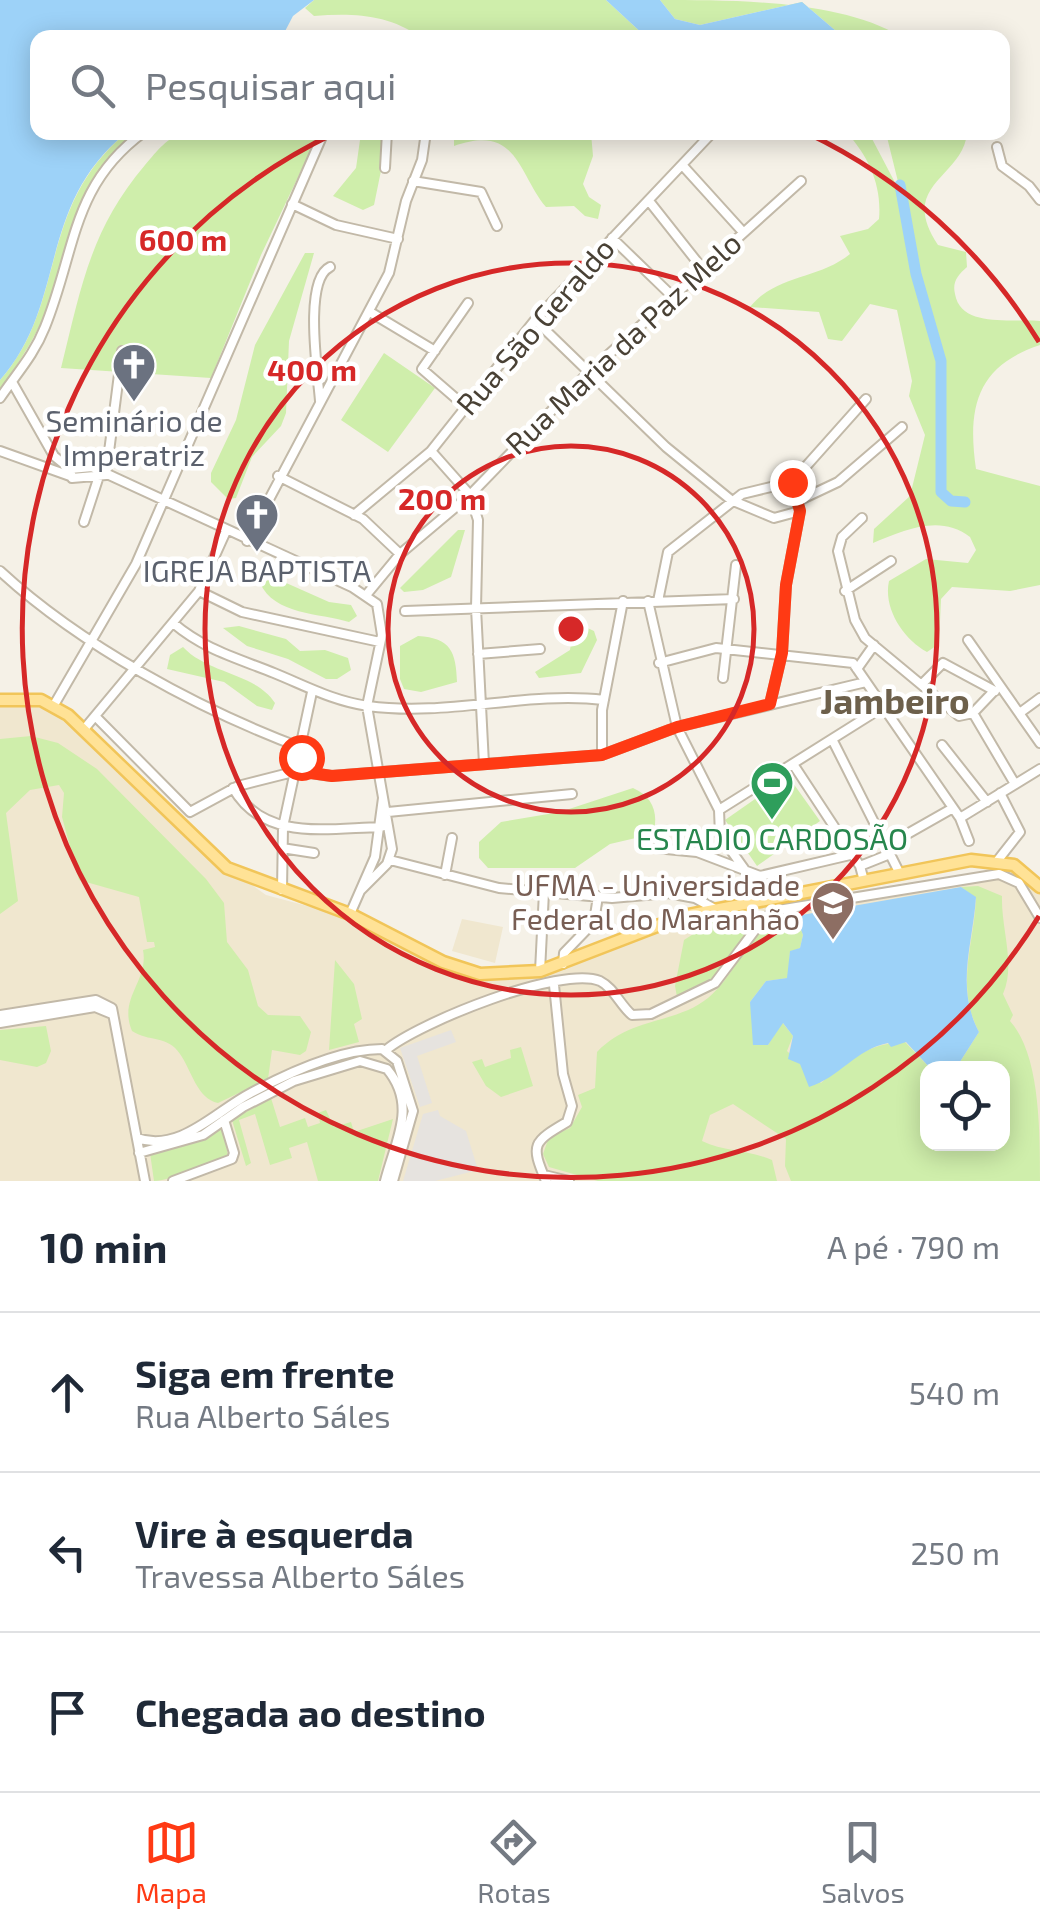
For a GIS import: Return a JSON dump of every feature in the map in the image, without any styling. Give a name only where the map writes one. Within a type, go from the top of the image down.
[{"type":"main road","points":[[0,700],[22,698],[54,705],[84,728],[219,863],[350,914],[462,970],[504,976],[540,971],[668,920],[971,860],[998,860],[1028,874],[1040,887]]},
{"type":"street","points":[[0,398],[25,368],[46,325],[88,194],[109,164],[135,140]]},
{"type":"street","points":[[54,705],[136,564],[320,140]]},
{"type":"street","points":[[385,168],[387,140]]},
{"type":"street","points":[[246,540],[370,312],[398,239],[425,140]]},
{"type":"street","name":"Rua São Geraldo","points":[[354,514],[393,487],[431,450],[536,320],[706,140]]},
{"type":"street","points":[[997,147],[1003,168],[1030,186],[1040,200]]},
{"type":"street","points":[[684,167],[742,231]]},
{"type":"street","points":[[413,181],[441,189],[478,190],[497,226]]},
{"type":"street","name":"Rua Maria da Paz Melo","points":[[367,594],[400,554],[470,494],[587,374],[801,181]]},
{"type":"street","points":[[649,201],[702,268]]},
{"type":"street","points":[[292,204],[336,225],[398,239]]},
{"type":"street","points":[[612,238],[671,296]]},
{"type":"street","points":[[320,401],[314,326],[321,276],[330,267]]},
{"type":"street","points":[[467,408],[422,371],[468,304]]},
{"type":"street","points":[[370,312],[434,351]]},
{"type":"street","points":[[536,320],[587,374],[731,500],[782,520],[800,511]]},
{"type":"street","points":[[84,522],[102,476],[122,350]]},
{"type":"street","points":[[12,382],[54,456],[77,480],[102,476]]},
{"type":"street","points":[[744,870],[720,835],[720,810],[677,727],[660,663],[653,601],[664,557],[731,500],[759,487],[792,482],[866,400]]},
{"type":"street","points":[[800,500],[838,482],[902,427]]},
{"type":"street","points":[[431,450],[470,494],[478,520],[476,608],[484,764]]},
{"type":"street","points":[[0,451],[70,472],[86,465],[102,476],[367,594],[377,604],[380,642],[368,706],[384,784],[390,860],[361,890]]},
{"type":"street","points":[[278,476],[354,514],[400,554]]},
{"type":"street","points":[[770,704],[782,653],[786,585],[800,511],[792,482]]},
{"type":"street","points":[[862,518],[840,542],[844,590],[855,620],[874,644],[954,714],[970,714],[1001,685]]},
{"type":"street","points":[[84,728],[200,591],[226,532]]},
{"type":"street","points":[[844,590],[892,561]]},
{"type":"street","points":[[723,678],[736,565]]},
{"type":"street","points":[[0,570],[137,670],[228,718],[302,748]]},
{"type":"street","points":[[200,591],[242,612],[380,642]]},
{"type":"street","points":[[405,611],[734,598]]},
{"type":"street","points":[[602,755],[604,700],[622,601]]},
{"type":"street","points":[[173,623],[204,648],[312,692],[368,706],[480,707],[572,698],[604,700]]},
{"type":"street","points":[[968,640],[1040,743]]},
{"type":"street","points":[[857,669],[874,644]]},
{"type":"street","points":[[660,663],[708,648],[853,663],[960,818],[969,841]]},
{"type":"street","points":[[478,654],[540,650]]},
{"type":"street","points":[[922,684],[943,664],[994,692]]},
{"type":"street","points":[[96,717],[188,812],[233,788],[297,771],[332,776],[602,755],[677,727],[866,682]]},
{"type":"street","points":[[282,890],[283,828],[312,692]]},
{"type":"street","points":[[1021,712],[1040,698]]},
{"type":"street","points":[[720,810],[883,706]]},
{"type":"street","points":[[970,714],[1015,784]]},
{"type":"street","points":[[832,739],[900,874]]},
{"type":"street","points":[[942,745],[987,802]]},
{"type":"street","points":[[792,764],[860,866],[864,881]]},
{"type":"street","points":[[960,818],[1040,769]]},
{"type":"street","points":[[350,914],[381,827],[384,784]]},
{"type":"street","points":[[233,788],[250,809],[283,828],[381,827]]},
{"type":"street","points":[[998,860],[1020,832],[1000,793]]},
{"type":"street","points":[[388,812],[572,794]]},
{"type":"street","points":[[860,866],[952,808]]},
{"type":"street","points":[[445,875],[452,838]]},
{"type":"street","points":[[282,848],[314,853]]},
{"type":"street","points":[[656,848],[688,850],[760,876],[850,856]]},
{"type":"street","points":[[390,860],[499,888],[598,896],[668,893],[715,909]]},
{"type":"street","points":[[137,1138],[157,1140],[209,1126],[236,1101],[283,1077],[370,1050],[386,1050],[473,1003],[554,984],[596,980],[610,988],[627,1012],[643,1017],[715,983],[770,914],[982,875],[1014,880],[1029,895],[1040,918]]},
{"type":"street","points":[[742,903],[760,876]]},
{"type":"street","points":[[540,971],[544,892]]},
{"type":"street","points":[[563,965],[564,953],[594,922],[598,896]]},
{"type":"street","points":[[554,984],[563,1074],[572,1112],[567,1122],[539,1140],[536,1160],[545,1178],[568,1181]]},
{"type":"street","points":[[0,1019],[96,1000],[109,1006],[115,1018],[144,1181]]},
{"type":"street","points":[[386,1050],[397,1061],[414,1111],[389,1181]]},
{"type":"street","points":[[140,1153],[224,1120],[294,1081],[360,1061],[380,1064],[396,1082],[404,1110],[389,1181]]},
{"type":"street","points":[[173,1181],[232,1159],[234,1153],[224,1120]]},
{"type":"shaded area","name":"UFMA - Universidade Federal do Maranhão","points":[[41,701],[213,857],[266,895],[345,916],[452,974],[481,981],[507,980],[567,965],[687,917],[1005,868],[1029,880],[1040,893],[1040,1181],[0,1181],[0,704]]},
{"type":"shaded area","points":[[462,919],[503,927],[495,963],[452,951]]},
{"type":"shaded area","points":[[451,1030],[456,1042],[417,1056],[432,1103],[420,1107],[400,1048]]},
{"type":"shaded area","points":[[438,1110],[440,1116],[466,1131],[478,1170],[435,1181],[403,1181],[423,1114]]},
{"type":"green space","points":[[314,0],[606,0],[638,30],[410,30],[369,17],[314,16],[305,8]]},
{"type":"green space","points":[[660,0],[789,5],[700,25],[675,19]]},
{"type":"green space","points":[[809,8],[849,16],[887,30],[835,30]]},
{"type":"green space","points":[[119,140],[131,140],[89,185],[44,315],[25,353],[0,389],[0,380],[36,319],[78,192]]},
{"type":"green space","points":[[170,140],[316,140],[261,255],[211,378],[61,368],[100,237],[126,189]]},
{"type":"green space","points":[[360,140],[382,140],[383,161],[374,205],[363,210],[333,196],[356,168]]},
{"type":"green space","points":[[454,140],[592,140],[593,156],[583,184],[589,197],[601,205],[598,219],[585,216],[574,206],[546,207],[504,146],[475,141],[454,146]]},
{"type":"green space","points":[[853,140],[873,140],[901,194],[888,140],[965,140],[955,161],[928,195],[925,208],[927,225],[938,245],[966,252],[967,267],[956,279],[954,290],[959,305],[967,313],[990,320],[1040,321],[1040,345],[1019,354],[990,377],[981,392],[973,426],[976,469],[1040,486],[1040,585],[1010,591],[952,587],[941,599],[939,644],[927,652],[897,622],[889,602],[889,581],[926,559],[968,563],[976,550],[970,537],[959,530],[935,525],[910,529],[873,543],[874,529],[910,496],[925,435],[909,396],[912,381],[897,310],[870,304],[842,341],[828,339],[819,312],[750,307],[773,288],[825,269],[850,254],[840,236],[868,229],[879,219],[878,195],[862,152]]},
{"type":"green space","points":[[305,253],[314,253],[289,341],[286,413],[281,426],[252,457],[236,498],[228,499],[211,482],[211,473],[236,420],[255,345]]},
{"type":"green space","points":[[384,353],[435,388],[388,452],[341,420]]},
{"type":"green space","points":[[458,530],[465,530],[451,577],[423,590],[404,592],[400,588]]},
{"type":"green space","points":[[275,578],[329,602],[351,605],[357,616],[349,622],[287,607],[260,583]]},
{"type":"green space","points":[[581,625],[594,631],[597,640],[581,673],[539,678],[535,672],[570,650],[573,629]]},
{"type":"green space","points":[[239,626],[286,639],[300,651],[325,650],[348,658],[351,670],[337,679],[326,679],[288,659],[247,646],[223,628]]},
{"type":"green space","points":[[418,636],[438,640],[450,649],[457,682],[421,692],[404,689],[400,679],[400,646]]},
{"type":"green space","points":[[183,647],[205,663],[256,685],[275,703],[272,710],[257,706],[224,682],[167,669],[170,655]]},
{"type":"green space","points":[[31,736],[58,743],[97,769],[206,879],[224,903],[227,942],[248,970],[258,1006],[268,1015],[300,1016],[311,1032],[306,1051],[300,1055],[272,1050],[268,1079],[218,1103],[200,1090],[175,1048],[132,1031],[129,1009],[142,971],[143,950],[155,947],[154,942],[147,942],[139,897],[79,880],[62,817],[64,793],[59,785],[30,790],[6,813],[18,901],[0,914],[0,739]]},
{"type":"green space","name":"ESTADIO CARDOSÃO","points":[[788,776],[820,821],[757,866],[725,820]]},
{"type":"green space","points":[[633,788],[653,806],[653,834],[610,844],[575,868],[488,868],[479,858],[479,842],[501,822],[560,812]]},
{"type":"green space","points":[[978,886],[1002,896],[1008,959],[1003,994],[1013,1015],[1010,1021],[1020,1035],[1033,1073],[1040,1181],[791,1181],[785,1166],[786,1139],[733,1104],[710,1115],[702,1141],[772,1160],[777,1181],[598,1181],[549,1167],[543,1154],[549,1137],[570,1128],[582,1107],[578,1095],[595,1088],[597,1052],[624,1032],[682,1012],[708,998],[767,924],[793,909],[803,935],[800,948],[790,952],[788,978],[766,981],[750,1002],[768,1045],[782,1022],[793,1036],[787,1051],[821,1083],[860,1054],[905,1042],[923,1061],[920,1061],[920,1151],[1010,1151],[1010,1061],[960,1061],[979,1032],[967,982],[976,898],[961,887]]},
{"type":"green space","points":[[756,908],[761,914],[726,964],[705,985],[677,997],[675,986],[684,940],[698,931],[705,917]]},
{"type":"green space","points":[[335,960],[354,984],[362,1019],[354,1024],[359,1042],[329,1050]]},
{"type":"green space","points":[[46,1026],[51,1051],[46,1063],[37,1067],[0,1060],[0,1030]]},
{"type":"green space","points":[[521,1047],[533,1086],[501,1097],[486,1086],[472,1062],[482,1059],[485,1067],[511,1058],[510,1050]]},
{"type":"green space","points":[[271,1098],[280,1127],[305,1118],[308,1127],[320,1123],[318,1113],[326,1110],[334,1127],[351,1122],[354,1132],[393,1119],[378,1181],[318,1181],[307,1142],[289,1148],[292,1158],[270,1165],[255,1114],[239,1120],[251,1163],[246,1166],[232,1120]]},
{"type":"green space","points":[[222,1128],[228,1155],[154,1181],[150,1153]]},
{"type":"water","points":[[0,0],[314,0],[293,16],[286,30],[30,30],[30,140],[119,140],[98,161],[78,192],[36,319],[0,380]]},
{"type":"water","points":[[606,0],[660,0],[675,19],[700,25],[802,2],[835,30],[638,30]]},
{"type":"water","points":[[961,887],[976,897],[967,982],[979,1032],[960,1061],[924,1061],[906,1042],[891,1047],[888,1043],[866,1051],[809,1087],[800,1064],[788,1059],[793,1036],[783,1023],[768,1045],[753,1045],[750,1002],[766,981],[787,978],[790,951],[800,948],[803,935],[796,916]]},
{"type":"waterway","points":[[900,185],[916,274],[941,361],[941,492],[951,501],[965,502]]},
{"type":"place","name":"Seminário de Imperatriz","points":[[134,403]]},
{"type":"place","name":"IGREJA BAPTISTA","points":[[257,553]]},
{"type":"place","name":"ESTADIO CARDOSÃO","points":[[772,821]]},
{"type":"place","name":"UFMA - Universidade Federal do Maranhão","points":[[833,941]]},
{"type":"district","name":"Jambeiro","points":[[895,702]]},
{"type":"route","points":[[301,757],[297,771],[332,776],[602,755],[622,751],[677,727],[770,704],[782,653],[786,585],[800,511],[792,482]]}]
